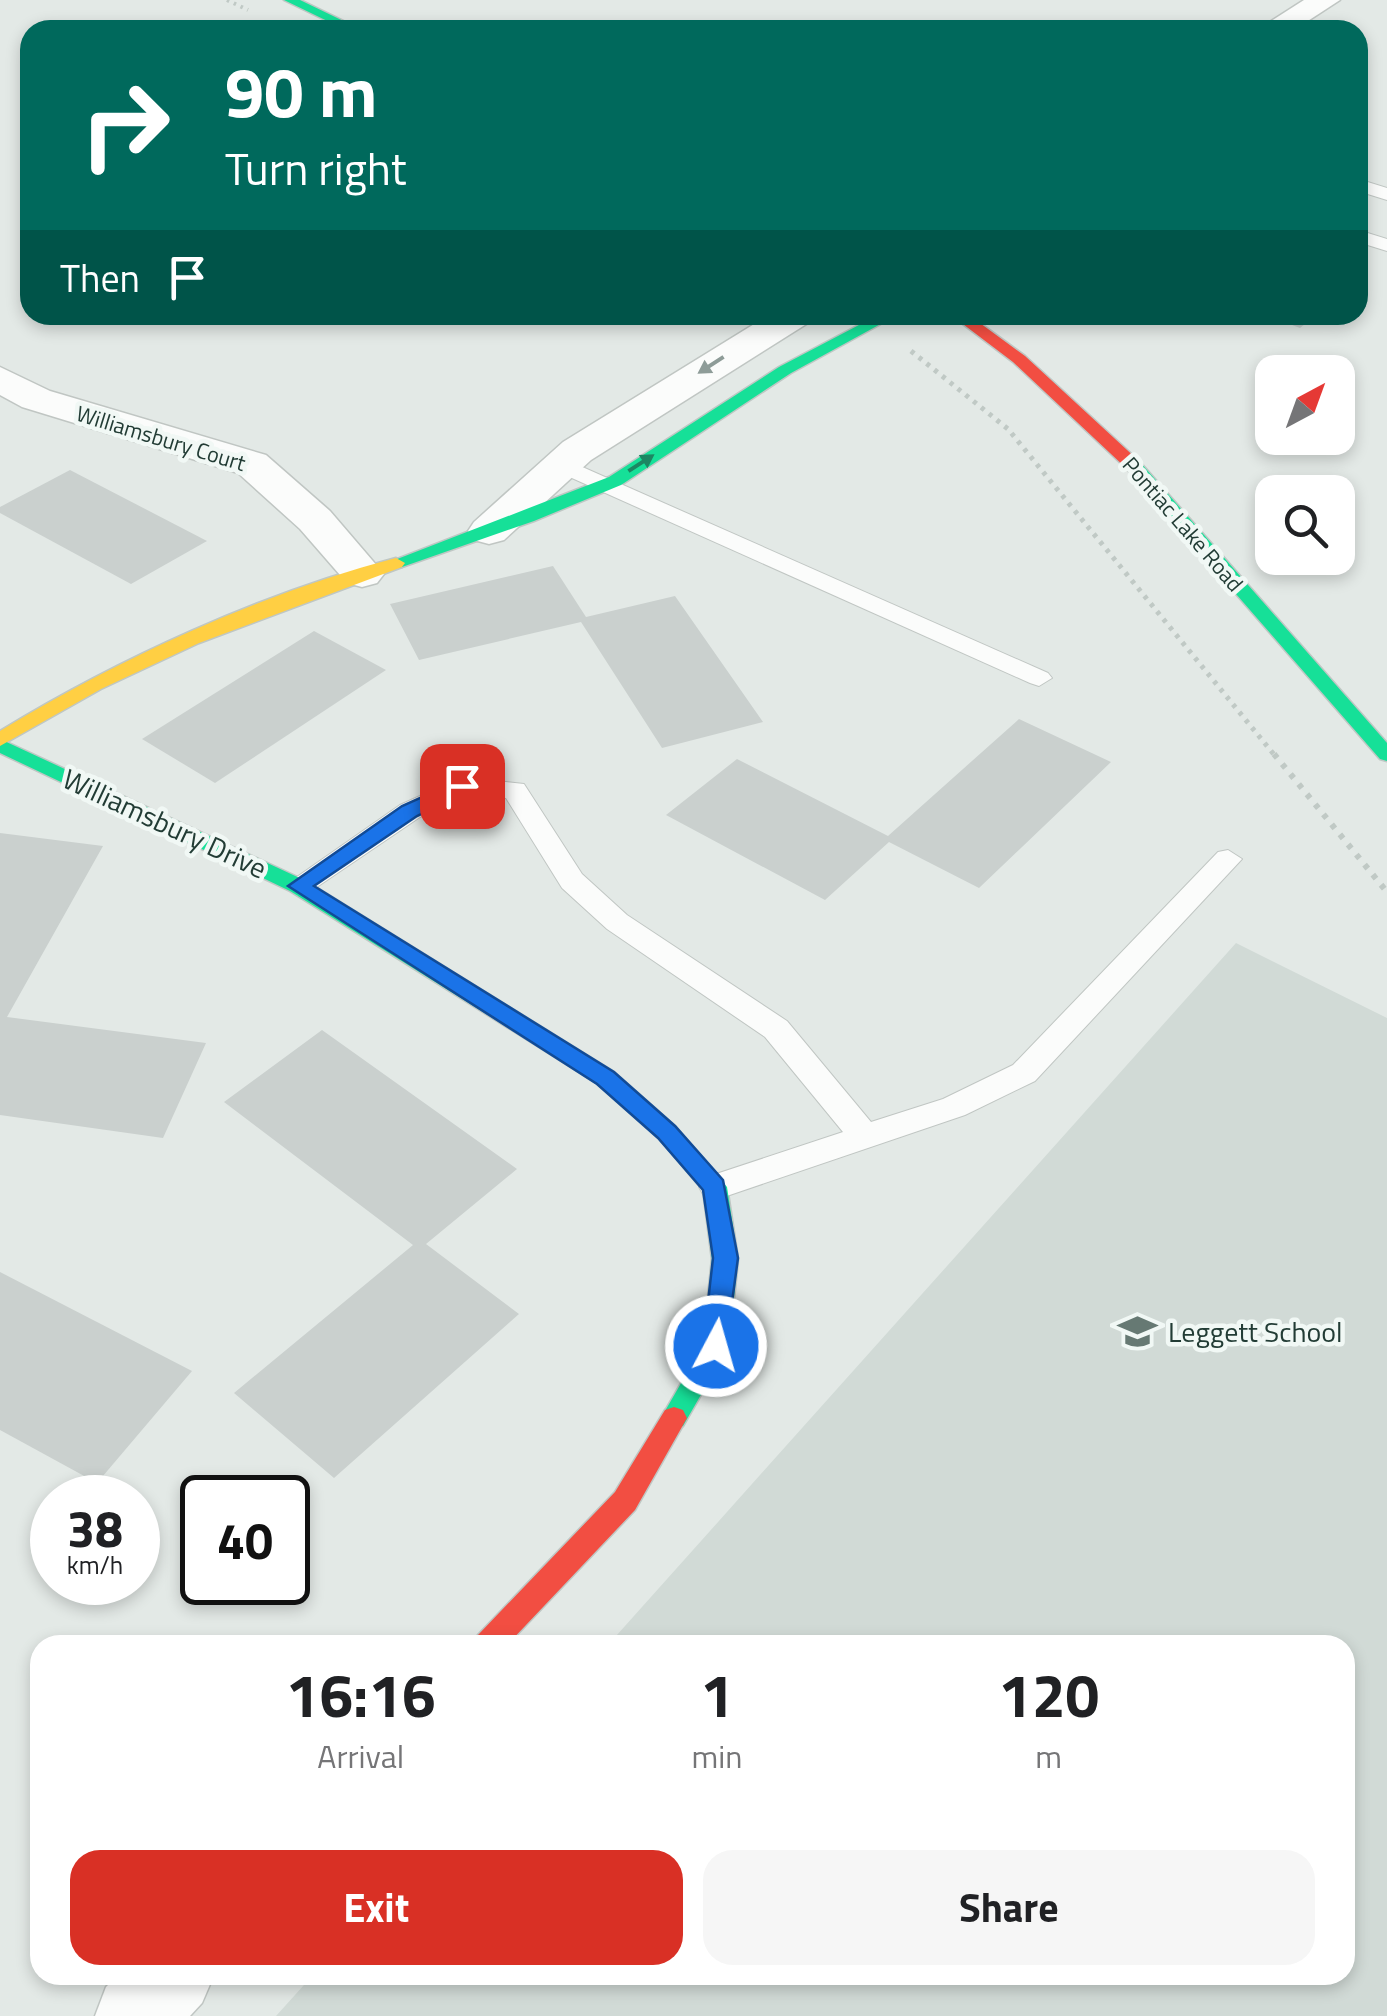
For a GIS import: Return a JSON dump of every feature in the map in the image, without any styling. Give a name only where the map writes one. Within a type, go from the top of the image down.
[{"type":"street","points":[[290,0],[334,20]]},
{"type":"street","points":[[1289,20],[1324,0]]},
{"type":"street","name":"Williamsbury Drive","points":[[489,531],[562,465],[779,325]]},
{"type":"street","name":"Williamsbury Drive","points":[[714,1187],[666,1132],[606,1078],[298,886],[0,743],[54,701],[148,651],[608,485],[809,352],[866,325]]},
{"type":"street","name":"Pontiac Lake Road","points":[[974,325],[1014,352],[1088,417],[1387,755]]},
{"type":"street","name":"Williamsbury Court","points":[[0,379],[18,403],[252,464],[314,520],[362,574]]},
{"type":"street","points":[[498,1635],[625,1502],[716,1346],[725,1258],[714,1187]]},
{"type":"street","points":[[136,2016],[165,1985]]},
{"type":"lane","points":[[562,465],[1040,678]]},
{"type":"lane","points":[[298,886],[410,811],[462,786],[514,790],[572,881],[617,922],[690,966],[776,1029],[866,1136]]},
{"type":"lane","points":[[714,1187],[954,1106],[1024,1073],[1228,859]]},
{"type":"path","points":[[866,325],[924,360],[1008,429],[1387,892]]},
{"type":"shaded area","name":"Leggett School","points":[[1236,943],[1387,1018],[1387,2016],[276,2016],[304,1985],[1355,1985],[1355,1635],[617,1635]]},
{"type":"building","points":[[70,470],[207,541],[131,584],[0,513],[0,507]]},
{"type":"building","points":[[553,566],[586,617],[675,596],[763,722],[662,748],[581,622],[419,660],[390,604]]},
{"type":"building","points":[[314,631],[386,670],[215,783],[142,739]]},
{"type":"building","points":[[1019,719],[1111,762],[979,888],[889,842],[825,900],[666,815],[737,759],[888,836]]},
{"type":"building","points":[[0,833],[103,846],[7,1017],[206,1043],[163,1138],[0,1115]]},
{"type":"building","points":[[322,1030],[517,1169],[426,1244],[519,1314],[334,1478],[234,1393],[413,1245],[224,1102]]},
{"type":"building","points":[[0,1272],[192,1371],[104,1475],[82,1475],[0,1430]]},
{"type":"traffic: fast","points":[[290,0],[334,20]]},
{"type":"traffic: fast","points":[[396,563],[528,517],[615,481],[785,370],[870,325]]},
{"type":"traffic: fast","points":[[1133,465],[1387,755]]},
{"type":"traffic: fast","points":[[0,745],[298,886],[606,1078],[667,1132],[715,1187],[725,1259],[716,1346],[674,1418]]},
{"type":"traffic: slow","points":[[0,740],[95,685],[192,639],[396,563]]},
{"type":"traffic: jam","points":[[973,325],[1019,359],[1133,465]]},
{"type":"traffic: jam","points":[[498,1635],[625,1501],[674,1418]]},
{"type":"place","name":"Leggett School","points":[[1138,1331]]},
{"type":"route","points":[[462,786],[410,811],[298,886],[606,1078],[666,1132],[714,1187],[725,1258],[716,1346]]}]
